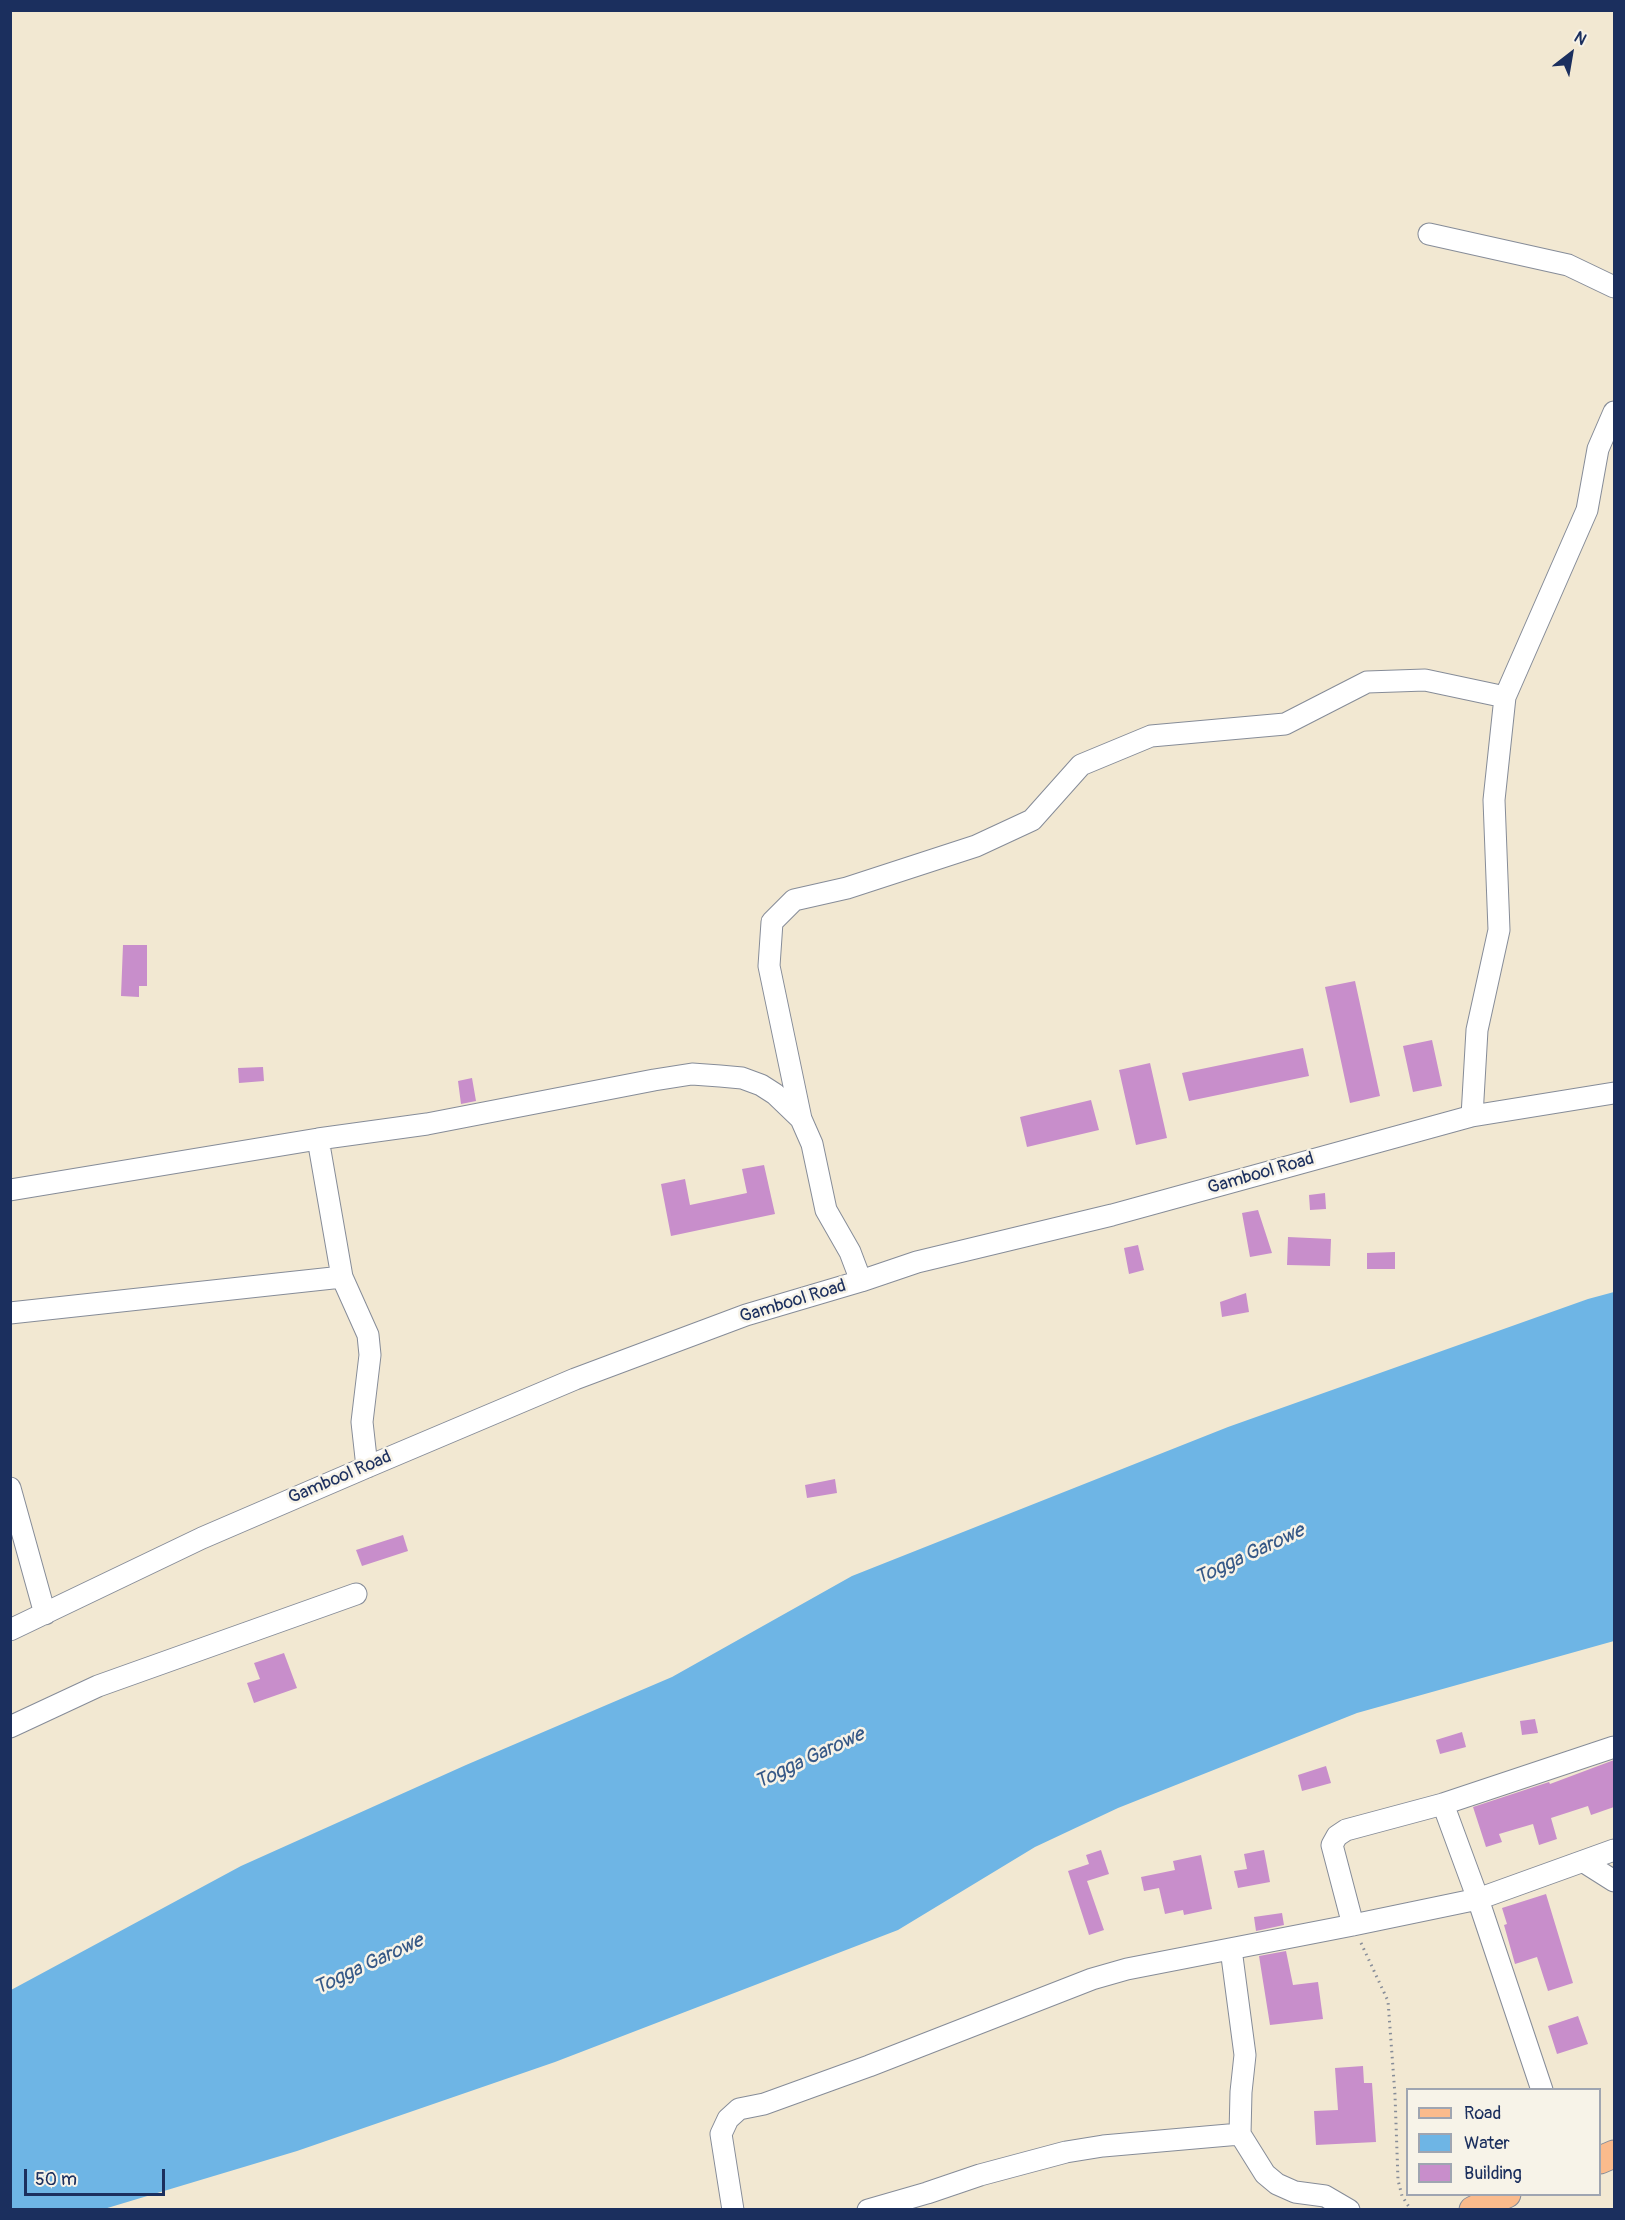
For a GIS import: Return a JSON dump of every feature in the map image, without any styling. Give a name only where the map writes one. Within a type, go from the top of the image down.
[{"type":"main road","points":[[1473,2210],[1504,2196]]},
{"type":"street","points":[[1429,234],[1568,265],[1614,287]]},
{"type":"street","points":[[1472,1116],[1477,1030],[1499,930],[1494,800],[1505,697],[1587,510],[1598,449],[1614,412]]},
{"type":"street","points":[[861,1281],[850,1252],[826,1210],[812,1144],[801,1119],[769,966],[772,922],[794,900],[847,888],[976,846],[1014,829],[1032,820],[1081,765],[1151,736],[1285,724],[1367,682],[1425,680],[1505,697]]},
{"type":"street","points":[[10,1190],[318,1139],[427,1124],[692,1074],[742,1078],[761,1085],[775,1094],[801,1119]]},
{"type":"street","name":"Gambool Road","points":[[10,1630],[202,1538],[367,1467],[564,1384],[746,1315],[917,1262],[1112,1215],[1472,1116],[1614,1093]]},
{"type":"street","points":[[318,1139],[342,1277],[368,1335],[369,1375],[362,1422],[367,1467]]},
{"type":"street","points":[[10,1313],[342,1277]]},
{"type":"street","points":[[10,1488],[45,1614]]},
{"type":"street","points":[[10,1727],[98,1686],[356,1594]]},
{"type":"street","points":[[1353,1925],[1332,1845],[1337,1836],[1346,1830],[1443,1804],[1614,1747]]},
{"type":"street","points":[[1443,1804],[1478,1899],[1541,2088]]},
{"type":"street","points":[[733,2210],[721,2134],[728,2119],[739,2109],[764,2104],[869,2066],[1092,1979],[1127,1969],[1478,1899],[1614,1850]]},
{"type":"street","points":[[1584,1862],[1614,1881]]},
{"type":"street","points":[[1231,1949],[1245,2055],[1240,2134],[1265,2174],[1277,2184],[1295,2192],[1325,2196],[1349,2210]]},
{"type":"street","points":[[868,2210],[928,2201],[980,2175],[1066,2152],[1103,2146],[1240,2134]]},
{"type":"path","points":[[1353,1925],[1388,2001],[1398,2180],[1402,2196],[1411,2210]]},
{"type":"water","name":"Togga Garowe","points":[[1614,1292],[1614,1641],[1357,1713],[1118,1808],[1035,1847],[898,1930],[555,2062],[297,2151],[104,2209],[11,2209],[11,1990],[241,1866],[466,1765],[672,1677],[852,1576],[1228,1427],[1588,1299]]},
{"type":"building","points":[[123,945],[147,945],[147,986],[139,986],[139,997],[121,996]]},
{"type":"building","points":[[1355,981],[1380,1096],[1350,1103],[1325,987]]},
{"type":"building","points":[[1432,1040],[1442,1086],[1413,1092],[1403,1046]]},
{"type":"building","points":[[1303,1048],[1309,1076],[1189,1101],[1182,1073]]},
{"type":"building","points":[[1150,1063],[1167,1138],[1136,1145],[1119,1070]]},
{"type":"building","points":[[263,1067],[264,1081],[239,1083],[238,1068]]},
{"type":"building","points":[[472,1078],[476,1101],[461,1104],[458,1081]]},
{"type":"building","points":[[1091,1100],[1099,1130],[1027,1147],[1020,1117]]},
{"type":"building","points":[[764,1165],[775,1214],[671,1236],[661,1184],[685,1179],[690,1205],[747,1193],[742,1169]]},
{"type":"building","points":[[1325,1193],[1326,1209],[1310,1210],[1309,1195]]},
{"type":"building","points":[[1258,1210],[1272,1253],[1250,1257],[1242,1213]]},
{"type":"building","points":[[1288,1237],[1331,1239],[1330,1266],[1287,1265]]},
{"type":"building","points":[[1138,1245],[1144,1270],[1129,1274],[1124,1248]]},
{"type":"building","points":[[1395,1252],[1395,1269],[1367,1269],[1367,1253]]},
{"type":"building","points":[[1246,1293],[1249,1312],[1222,1317],[1220,1302]]},
{"type":"building","points":[[835,1479],[837,1493],[807,1498],[805,1485]]},
{"type":"building","points":[[403,1535],[408,1551],[362,1566],[356,1550]]},
{"type":"building","points":[[284,1653],[297,1688],[254,1703],[247,1683],[260,1679],[254,1663]]},
{"type":"building","points":[[1535,1719],[1538,1733],[1522,1735],[1520,1721]]},
{"type":"building","points":[[1462,1732],[1466,1747],[1440,1754],[1436,1740]]},
{"type":"building","points":[[1614,1760],[1614,1807],[1591,1815],[1588,1806],[1551,1818],[1557,1839],[1539,1845],[1533,1824],[1499,1834],[1502,1842],[1486,1847],[1473,1807],[1549,1782],[1550,1784]]},
{"type":"building","points":[[1326,1766],[1331,1783],[1302,1791],[1298,1775]]},
{"type":"building","points":[[1101,1850],[1109,1874],[1087,1881],[1104,1930],[1089,1935],[1068,1871],[1089,1864],[1086,1855]]},
{"type":"building","points":[[1264,1850],[1270,1882],[1238,1888],[1234,1871],[1247,1869],[1244,1854]]},
{"type":"building","points":[[1201,1855],[1212,1909],[1184,1915],[1183,1910],[1165,1914],[1159,1888],[1144,1891],[1141,1877],[1175,1870],[1173,1861]]},
{"type":"building","points":[[1546,1894],[1573,1983],[1548,1991],[1537,1957],[1515,1964],[1504,1925],[1507,1924],[1502,1908]]},
{"type":"building","points":[[1282,1913],[1284,1925],[1256,1931],[1254,1917]]},
{"type":"building","points":[[1286,1951],[1293,1985],[1318,1982],[1323,2019],[1270,2025],[1259,1956]]},
{"type":"building","points":[[1578,2016],[1588,2044],[1557,2054],[1548,2026]]},
{"type":"building","points":[[1363,2066],[1364,2083],[1372,2083],[1376,2142],[1316,2145],[1314,2111],[1338,2110],[1335,2068]]}]
